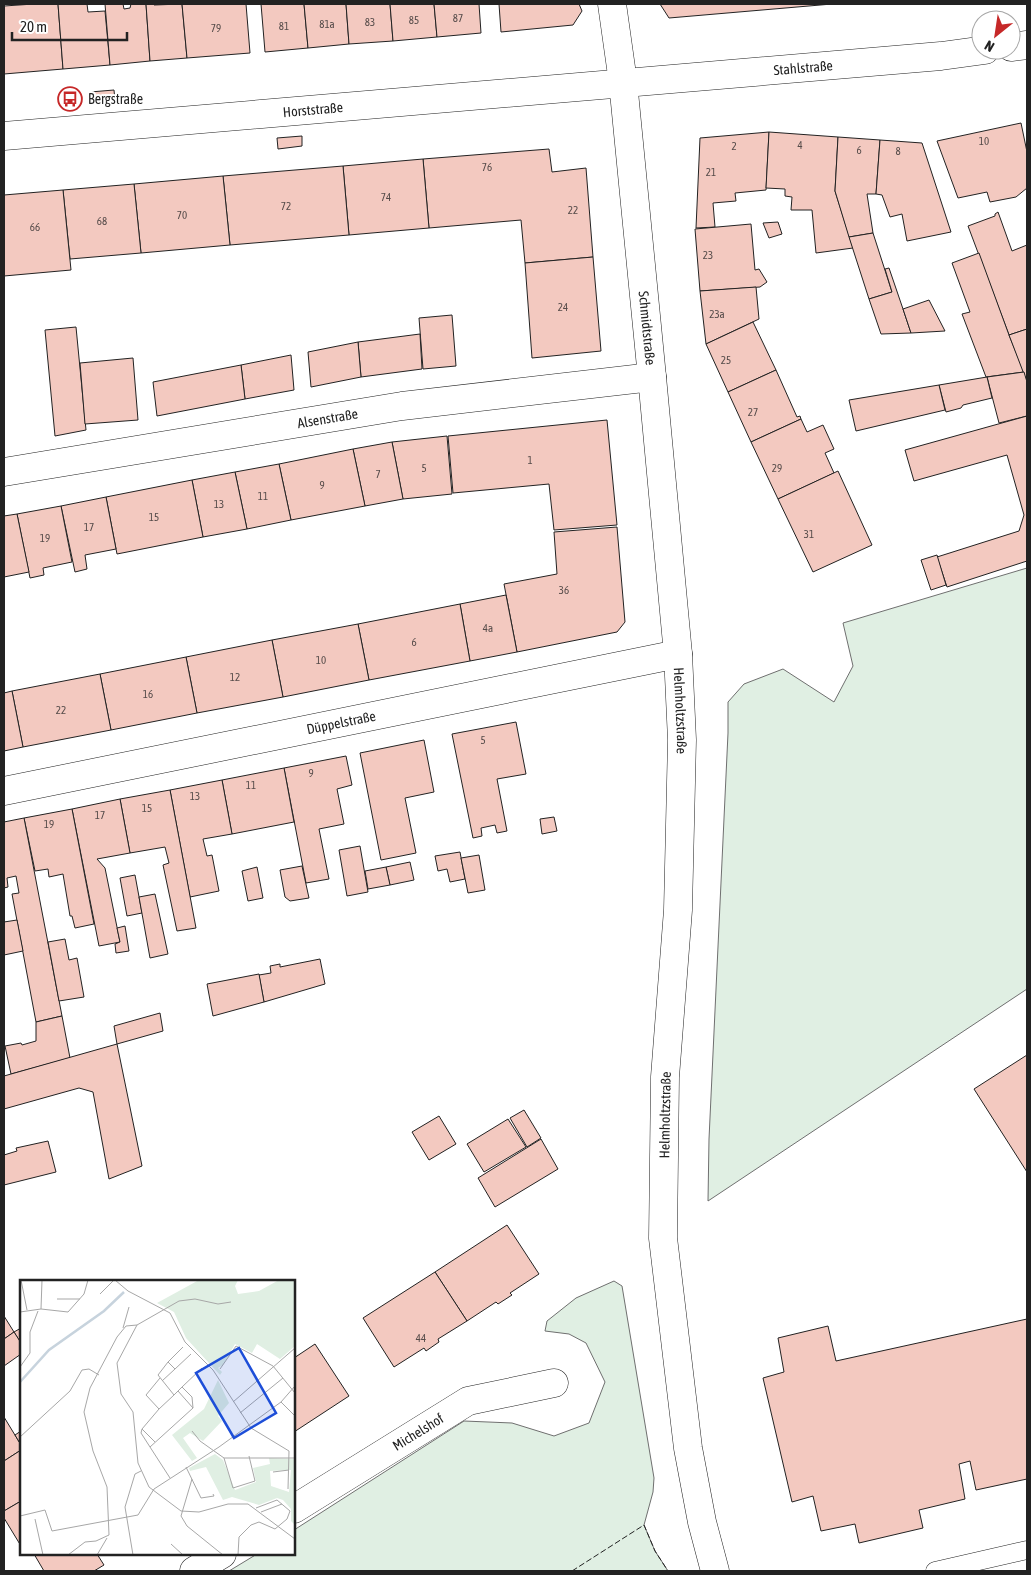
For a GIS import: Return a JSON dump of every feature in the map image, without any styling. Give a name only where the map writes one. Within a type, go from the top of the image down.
[{"type":"street","name":"Schmidtstraße","points":[[612,4],[623,82],[678,654]]},
{"type":"street","name":"Stahlstraße","points":[[623,82],[971,52]]},
{"type":"street","name":"Horststraße","points":[[4,136],[623,82]]},
{"type":"street","name":"Alsenstraße","points":[[4,472],[402,406],[652,377]]},
{"type":"street","name":"Düppelstraße","points":[[4,791],[678,654]]},
{"type":"street","name":"Helmholtzstraße","points":[[678,654],[682,740],[680,844],[678,910],[665,1077],[663,1238],[688,1448],[702,1522],[716,1571]]},
{"type":"street","name":"Michelshof","points":[[295,1509],[468,1401],[554,1383]]},
{"type":"street","points":[[194,1571],[220,1555]]},
{"type":"lane","points":[[935,1571],[1027,1550]]},
{"type":"green space","points":[[1027,568],[1027,989],[708,1201],[728,702],[744,684],[783,669],[834,702],[853,666],[843,623]]},
{"type":"green space","points":[[614,1281],[622,1286],[654,1478],[653,1492],[644,1525],[655,1551],[668,1571],[229,1571],[255,1555],[295,1555],[295,1529],[464,1421],[512,1423],[554,1436],[589,1423],[605,1382],[586,1343],[569,1334],[545,1331],[547,1321],[576,1298]]},
{"type":"building","points":[[58,4],[63,69],[4,74],[4,6]]},
{"type":"building","points":[[58,4],[87,4],[88,12],[105,11],[110,65],[63,69]]},
{"type":"building","points":[[105,4],[123,4],[124,9],[130,8],[131,4],[146,4],[150,61],[110,65]]},
{"type":"building","points":[[146,4],[182,4],[187,58],[150,61]]},
{"type":"building","points":[[182,4],[246,4],[250,53],[187,58]]},
{"type":"building","points":[[261,4],[304,4],[308,48],[265,52]]},
{"type":"building","points":[[304,4],[346,4],[349,44],[308,48]]},
{"type":"building","points":[[346,4],[390,4],[393,41],[349,44]]},
{"type":"building","points":[[390,4],[434,4],[437,37],[393,41]]},
{"type":"building","points":[[434,4],[479,4],[481,33],[437,37]]},
{"type":"building","points":[[499,4],[579,4],[582,11],[573,25],[501,32]]},
{"type":"building","points":[[660,4],[832,4],[669,18]]},
{"type":"building","points":[[114,90],[115,101],[91,103],[90,92]]},
{"type":"building","points":[[1021,123],[1027,152],[1027,188],[1016,197],[990,202],[987,192],[958,198],[937,141]]},
{"type":"building","points":[[769,132],[766,190],[735,193],[736,201],[713,203],[715,227],[696,228],[700,138]]},
{"type":"building","points":[[769,132],[838,137],[835,191],[853,248],[816,253],[812,210],[791,210],[792,197],[785,196],[785,189],[766,188]]},
{"type":"building","points":[[302,136],[302,146],[278,149],[277,138]]},
{"type":"building","points":[[838,137],[880,140],[876,194],[867,194],[873,233],[849,237],[835,191]]},
{"type":"building","points":[[880,140],[922,143],[951,232],[907,241],[902,214],[890,217],[882,195],[876,194]]},
{"type":"building","points":[[549,149],[552,172],[586,168],[593,257],[525,263],[521,220],[429,228],[423,159]]},
{"type":"building","points":[[423,159],[429,228],[349,235],[343,166]]},
{"type":"building","points":[[343,166],[349,235],[230,245],[223,176]]},
{"type":"building","points":[[223,176],[230,245],[141,253],[134,184]]},
{"type":"building","points":[[134,184],[141,253],[70,259],[63,190]]},
{"type":"building","points":[[63,190],[71,270],[4,276],[4,195]]},
{"type":"building","points":[[998,212],[1012,251],[1027,245],[1027,329],[1009,335],[968,226],[995,216]]},
{"type":"building","points":[[778,222],[782,234],[769,238],[763,223]]},
{"type":"building","points":[[751,224],[755,270],[759,269],[767,282],[760,287],[700,291],[695,229]]},
{"type":"building","points":[[873,233],[892,292],[869,299],[849,237]]},
{"type":"building","points":[[979,253],[1024,372],[986,377],[962,314],[970,312],[952,263]]},
{"type":"building","points":[[593,257],[601,351],[532,358],[525,263]]},
{"type":"building","points":[[889,268],[911,333],[881,334],[869,299],[892,292],[885,269]]},
{"type":"building","points":[[756,287],[759,319],[706,344],[700,291]]},
{"type":"building","points":[[929,300],[945,331],[911,333],[903,309]]},
{"type":"building","points":[[452,315],[456,366],[423,369],[419,318]]},
{"type":"building","points":[[753,322],[776,370],[728,392],[706,344]]},
{"type":"building","points":[[76,327],[86,430],[55,436],[45,330]]},
{"type":"building","points":[[1027,329],[1027,382],[1009,335]]},
{"type":"building","points":[[420,334],[422,369],[361,377],[358,342]]},
{"type":"building","points":[[358,342],[361,377],[311,387],[308,352]]},
{"type":"building","points":[[291,355],[294,390],[245,399],[241,365]]},
{"type":"building","points":[[133,358],[138,420],[85,424],[80,363]]},
{"type":"building","points":[[241,365],[245,399],[157,416],[153,382]]},
{"type":"building","points":[[776,370],[797,417],[800,416],[801,419],[751,442],[728,392]]},
{"type":"building","points":[[1024,372],[1027,382],[1027,416],[999,423],[987,377]]},
{"type":"building","points":[[987,377],[992,398],[963,405],[961,408],[946,412],[939,385]]},
{"type":"building","points":[[939,385],[945,410],[856,431],[849,400]]},
{"type":"building","points":[[1027,416],[1027,561],[947,587],[937,557],[1019,531],[1024,515],[1007,455],[914,481],[905,450]]},
{"type":"building","points":[[801,419],[807,432],[823,425],[834,449],[825,453],[834,473],[778,499],[751,442]]},
{"type":"building","points":[[607,420],[617,525],[554,530],[549,484],[453,493],[448,436]]},
{"type":"building","points":[[447,436],[452,494],[403,499],[392,442]]},
{"type":"building","points":[[392,442],[403,499],[365,506],[353,449]]},
{"type":"building","points":[[353,449],[365,506],[291,520],[279,464]]},
{"type":"building","points":[[279,464],[291,520],[247,529],[235,472]]},
{"type":"building","points":[[838,471],[872,545],[813,572],[778,499]]},
{"type":"building","points":[[235,472],[247,529],[203,537],[192,480]]},
{"type":"building","points":[[192,480],[203,537],[117,554],[106,497]]},
{"type":"building","points":[[106,497],[116,549],[85,555],[87,569],[75,572],[61,506]]},
{"type":"building","points":[[61,506],[72,562],[43,568],[44,575],[30,578],[17,514]]},
{"type":"building","points":[[17,514],[29,572],[4,577],[4,516]]},
{"type":"building","points":[[617,527],[625,622],[617,632],[517,652],[504,584],[557,574],[554,532]]},
{"type":"building","points":[[937,555],[946,585],[931,590],[921,560]]},
{"type":"building","points":[[506,595],[517,652],[470,661],[460,604]]},
{"type":"building","points":[[460,604],[470,661],[369,680],[358,624]]},
{"type":"building","points":[[358,624],[369,680],[283,697],[272,640]]},
{"type":"building","points":[[272,640],[283,697],[197,713],[186,657]]},
{"type":"building","points":[[186,657],[197,713],[111,730],[100,674]]},
{"type":"building","points":[[100,674],[111,730],[23,747],[12,691]]},
{"type":"building","points":[[12,691],[23,747],[4,751],[4,693]]},
{"type":"building","points":[[516,722],[526,774],[497,779],[507,831],[497,833],[495,825],[481,828],[482,836],[473,838],[452,734]]},
{"type":"building","points":[[424,740],[434,792],[405,798],[416,853],[381,860],[360,753]]},
{"type":"building","points":[[346,756],[352,785],[337,789],[344,824],[319,829],[329,879],[306,883],[284,768]]},
{"type":"building","points":[[284,768],[294,822],[232,834],[222,780]]},
{"type":"building","points":[[222,780],[232,834],[203,839],[207,856],[212,855],[219,891],[190,897],[170,790]]},
{"type":"building","points":[[170,790],[196,928],[177,931],[163,865],[169,863],[165,847],[130,853],[120,799]]},
{"type":"building","points":[[120,799],[130,853],[97,859],[105,868],[120,942],[99,946],[72,809]]},
{"type":"building","points":[[72,809],[94,924],[75,928],[72,916],[70,916],[63,874],[49,877],[48,869],[35,871],[24,818]]},
{"type":"building","points":[[554,817],[557,831],[542,834],[540,819]]},
{"type":"building","points":[[24,818],[62,1016],[36,1022],[12,894],[19,893],[16,876],[7,878],[8,887],[4,888],[4,822]]},
{"type":"building","points":[[360,846],[368,892],[347,896],[339,850]]},
{"type":"building","points":[[460,852],[465,879],[450,882],[447,869],[438,871],[435,856]]},
{"type":"building","points":[[479,855],[485,890],[468,893],[461,858]]},
{"type":"building","points":[[410,862],[414,880],[390,885],[386,867]]},
{"type":"building","points":[[302,866],[309,898],[290,901],[285,897],[280,870]]},
{"type":"building","points":[[257,867],[263,898],[248,901],[242,871]]},
{"type":"building","points":[[386,867],[390,885],[368,889],[365,871]]},
{"type":"building","points":[[135,875],[142,913],[127,916],[120,878]]},
{"type":"building","points":[[155,894],[168,954],[150,958],[139,897]]},
{"type":"building","points":[[17,920],[23,951],[4,955],[4,922]]},
{"type":"building","points":[[125,926],[129,951],[116,953],[115,944],[120,942],[117,928]]},
{"type":"building","points":[[65,939],[69,960],[77,958],[84,997],[59,1001],[48,942]]},
{"type":"building","points":[[320,959],[325,984],[264,1002],[259,975],[271,973],[270,966],[280,964],[280,967]]},
{"type":"building","points":[[259,974],[264,1002],[213,1016],[207,984]]},
{"type":"building","points":[[160,1013],[163,1031],[117,1044],[114,1026]]},
{"type":"building","points":[[62,1016],[70,1058],[11,1074],[5,1046],[21,1043],[22,1045],[36,1041],[36,1022]]},
{"type":"building","points":[[117,1044],[142,1166],[109,1179],[93,1092],[79,1088],[4,1109],[4,1076]]},
{"type":"building","points":[[1027,1055],[1027,1172],[974,1089]]},
{"type":"building","points":[[524,1110],[541,1138],[527,1147],[510,1118]]},
{"type":"building","points":[[439,1116],[456,1144],[429,1160],[412,1132]]},
{"type":"building","points":[[508,1119],[526,1147],[484,1172],[467,1144]]},
{"type":"building","points":[[541,1139],[558,1169],[495,1207],[478,1178]]},
{"type":"building","points":[[48,1141],[56,1172],[4,1185],[4,1155],[17,1151],[16,1148]]},
{"type":"building","points":[[507,1225],[539,1274],[510,1293],[512,1295],[498,1304],[496,1302],[467,1321],[435,1272]]},
{"type":"building","points":[[435,1272],[467,1321],[438,1339],[439,1342],[426,1351],[424,1348],[394,1367],[363,1318]]},
{"type":"building","points":[[4,1316],[14,1332],[4,1339]]},
{"type":"building","points":[[1027,1319],[1027,1479],[976,1490],[970,1461],[959,1464],[965,1499],[919,1510],[923,1528],[859,1543],[855,1524],[821,1531],[813,1496],[792,1502],[763,1378],[784,1372],[778,1338],[828,1326],[836,1361]]},
{"type":"building","points":[[20,1329],[20,1341],[14,1332]]},
{"type":"building","points":[[14,1332],[20,1341],[20,1355],[4,1366],[4,1339]]},
{"type":"building","points":[[315,1344],[349,1396],[295,1431],[295,1357]]},
{"type":"building","points":[[4,1417],[20,1443],[20,1451],[4,1461]]},
{"type":"building","points":[[20,1432],[20,1443],[15,1435]]},
{"type":"building","points":[[20,1451],[20,1502],[4,1511],[4,1461]]},
{"type":"building","points":[[20,1502],[20,1544],[4,1518],[4,1511]]},
{"type":"building","points":[[35,1555],[98,1555],[104,1565],[94,1571],[44,1571]]},
{"type":"fence","points":[[572,1571],[644,1525],[655,1551],[668,1571]]},
{"type":"place","name":"Bergstraße","points":[[70,99]]}]
